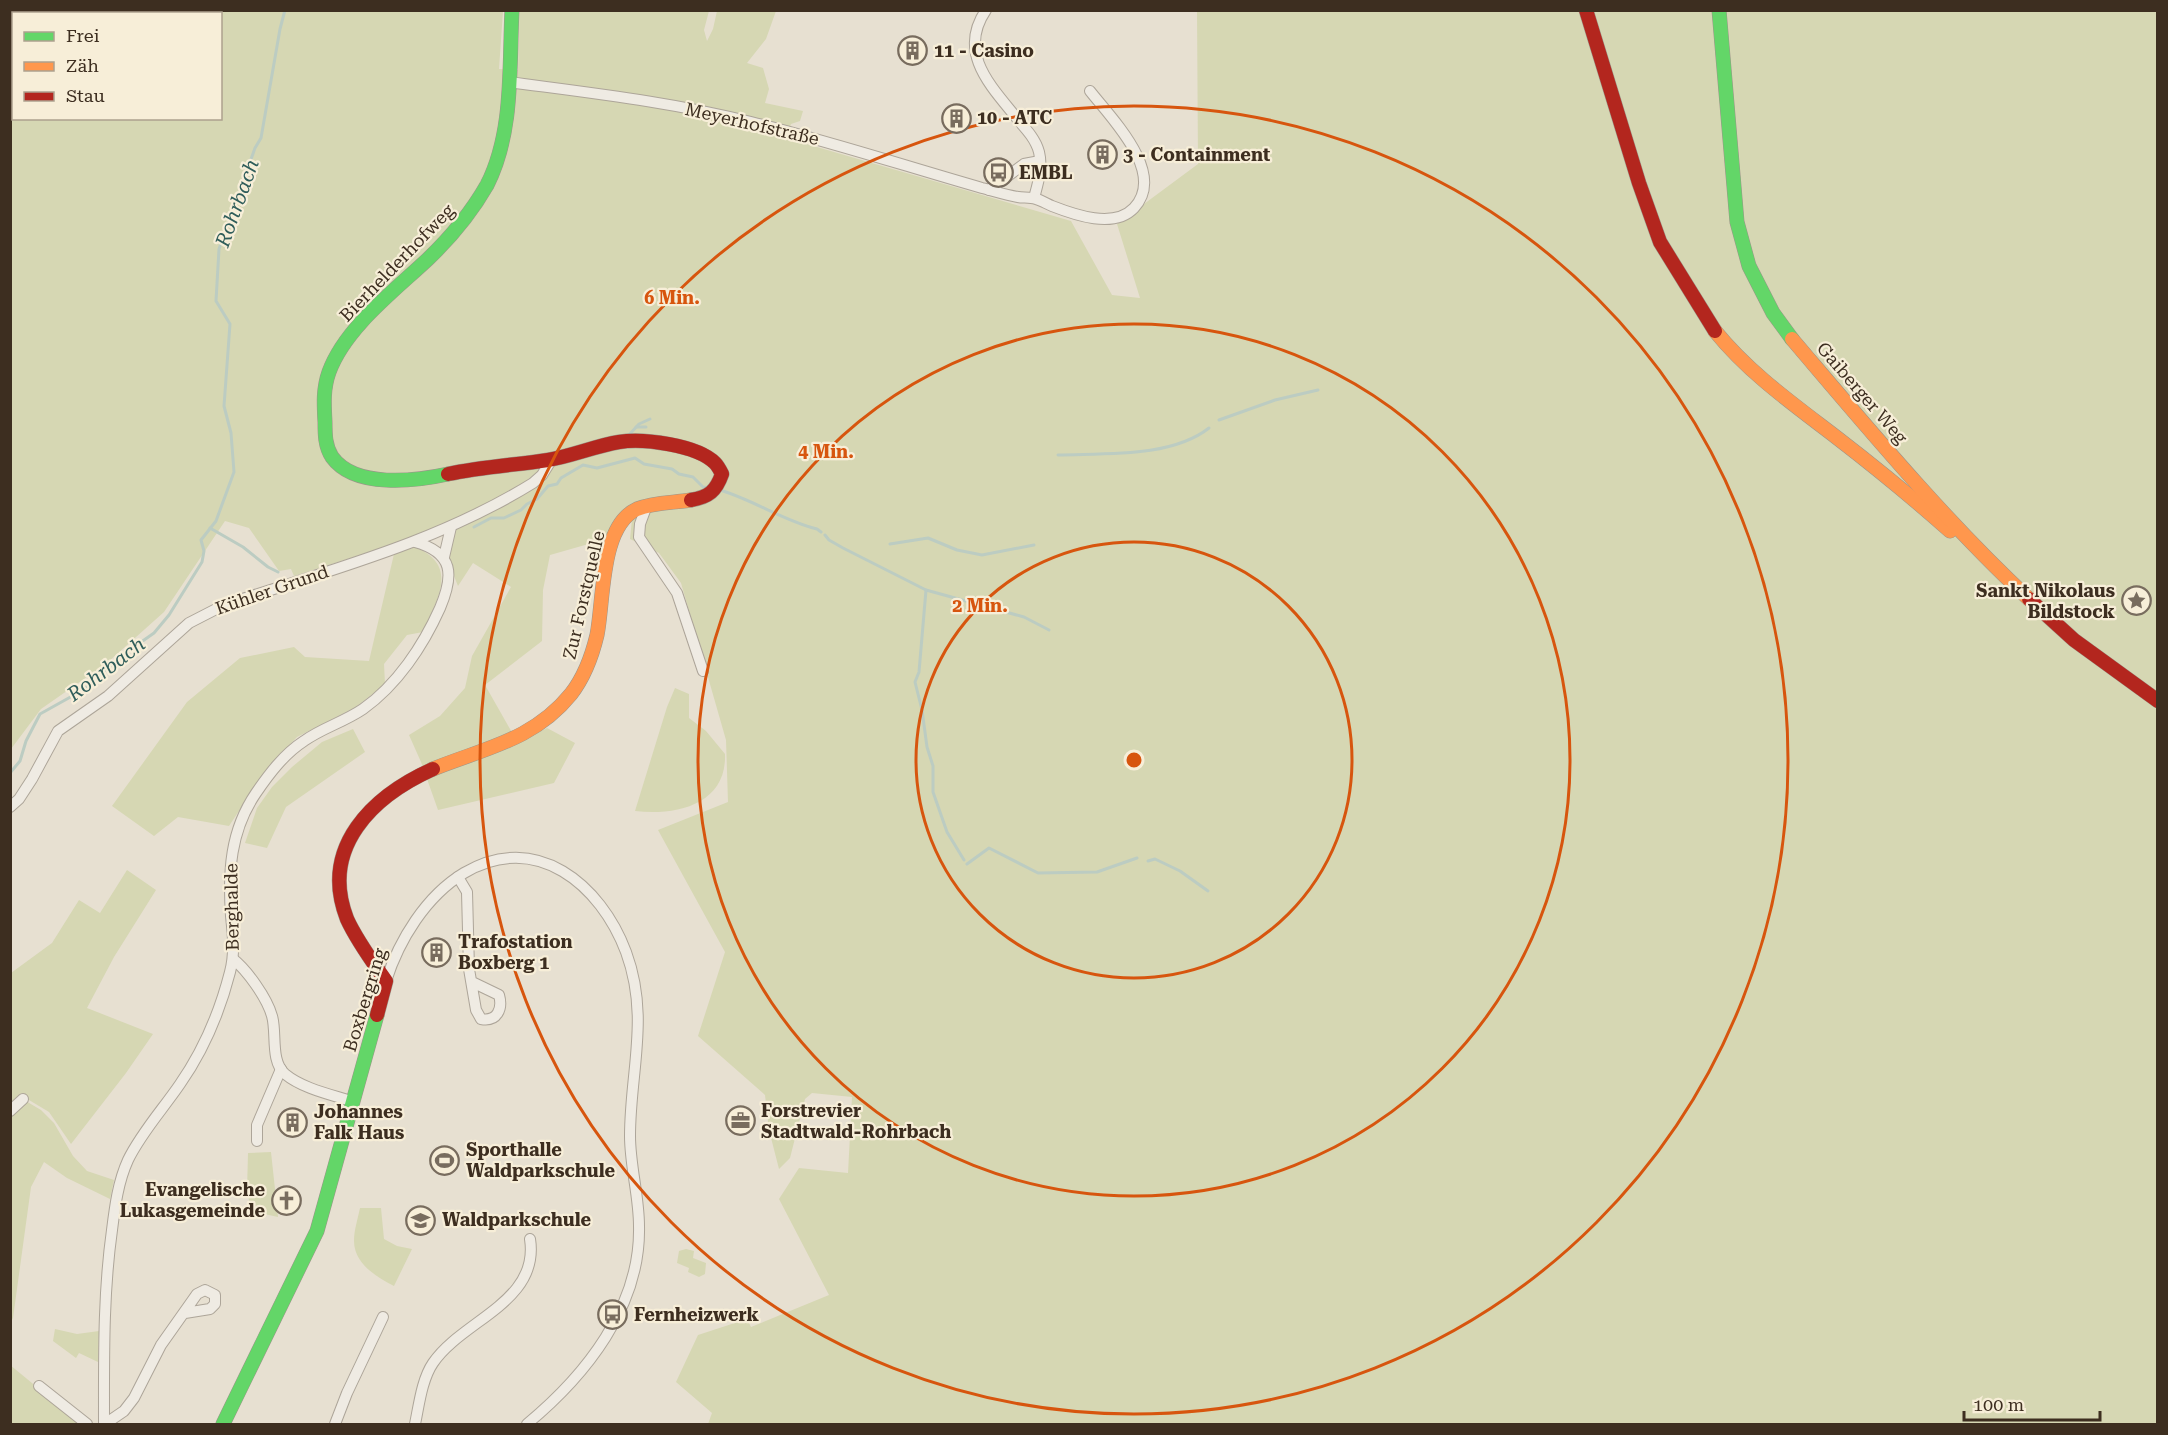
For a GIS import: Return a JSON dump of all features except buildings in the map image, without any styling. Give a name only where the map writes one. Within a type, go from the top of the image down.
[{"type":"street","name":"Bierhelderhofweg","points":[[512,10],[506,119],[500,150],[488,182],[477,203],[453,234],[368,316],[333,363],[324,395],[326,440],[332,457],[344,468],[366,477],[395,482],[412,482],[481,468],[552,459]]},
{"type":"street","points":[[986,10],[975,35],[978,64],[1036,144],[1040,161],[1034,198]]},
{"type":"street","points":[[1586,10],[1639,183],[1660,242],[1714,330],[1736,356],[1768,386],[1895,483],[1947,529],[1957,535],[1965,536]]},
{"type":"street","name":"Gaiberger Weg","points":[[1719,10],[1735,210],[1745,255],[1773,313],[1887,450],[1965,536],[2022,594],[2066,633],[2157,701]]},
{"type":"street","name":"Meyerhofstraße","points":[[509,82],[653,102],[751,122],[989,190],[1017,197],[1034,198],[1062,210],[1091,218],[1105,219],[1128,212],[1141,197],[1144,178],[1138,156],[1090,91]]},
{"type":"street","points":[[989,190],[1024,164],[1040,161]]},
{"type":"street","name":"Zur Forstquelle","points":[[386,981],[357,937],[343,910],[340,891],[341,869],[353,832],[363,817],[381,799],[400,786],[446,763],[505,744],[522,736],[544,721],[566,701],[579,682],[593,649],[614,533],[627,515],[647,505],[709,496],[719,485],[721,475],[719,466],[713,458],[658,443],[636,441],[610,443],[570,456],[552,459]]},
{"type":"street","name":"Kühler Grund","points":[[10,807],[19,799],[32,779],[58,731],[100,702],[196,618],[224,605],[415,542],[451,527],[533,483],[542,476],[552,459]]},
{"type":"street","points":[[647,505],[640,524],[639,537],[677,593],[703,671]]},
{"type":"street","name":"Berghalde","points":[[105,1425],[106,1277],[113,1217],[121,1180],[135,1148],[182,1081],[205,1041],[219,1007],[233,959],[230,866],[232,850],[244,813],[270,772],[288,754],[304,740],[367,706],[407,665],[426,637],[447,589],[449,577],[444,557],[451,527]]},
{"type":"street","points":[[415,542],[431,547],[444,557]]},
{"type":"street","name":"Boxbergring","points":[[223,1425],[312,1243],[332,1185],[393,960],[414,923],[440,892],[458,877],[483,864],[517,859],[549,864],[578,880],[598,901],[620,937],[632,972],[639,1007],[630,1137],[639,1228],[634,1269],[617,1316],[594,1354],[564,1392],[526,1425]]},
{"type":"street","points":[[458,877],[466,892],[468,952],[472,982]]},
{"type":"street","points":[[233,959],[242,966],[269,1008],[274,1025],[277,1059],[286,1075],[302,1084],[354,1102]]},
{"type":"street","points":[[256,1138],[257,1125],[281,1069]]},
{"type":"street","points":[[10,1111],[23,1099]]},
{"type":"street","points":[[415,1425],[431,1366],[459,1336],[518,1288],[529,1266],[530,1239]]},
{"type":"street","points":[[105,1425],[124,1411],[134,1398],[161,1345],[185,1313]]},
{"type":"street","points":[[335,1425],[346,1393],[383,1317]]},
{"type":"street","points":[[39,1386],[87,1425]]},
{"type":"green space","points":[[11,11],[503,11],[499,69],[518,70],[519,11],[709,11],[704,30],[707,41],[713,29],[717,11],[776,11],[766,39],[747,63],[763,68],[769,89],[765,103],[803,111],[800,121],[791,124],[786,138],[1071,221],[1112,295],[1140,298],[1117,224],[1198,164],[1197,11],[2157,11],[2157,1424],[708,1424],[712,1413],[676,1382],[698,1335],[747,1319],[751,1327],[829,1295],[779,1199],[799,1168],[848,1173],[852,1097],[812,1093],[805,1099],[790,1158],[779,1169],[769,1130],[765,1095],[698,1036],[725,952],[658,830],[728,802],[726,740],[681,583],[659,553],[630,539],[632,519],[606,539],[550,555],[543,590],[542,641],[485,685],[518,743],[547,728],[575,743],[554,783],[438,810],[409,735],[440,716],[465,688],[472,656],[511,587],[473,563],[458,586],[446,556],[453,529],[432,532],[294,576],[291,569],[279,571],[249,528],[225,521],[164,612],[107,663],[41,709],[11,749]]},
{"type":"green space","points":[[415,547],[429,555],[437,564],[441,574],[438,596],[423,632],[407,635],[384,664],[385,684],[356,707],[297,737],[266,770],[229,826],[178,817],[154,836],[112,806],[187,702],[240,658],[294,647],[305,657],[369,661],[394,554]]},
{"type":"green space","points":[[675,688],[689,694],[689,718],[706,731],[725,754],[723,771],[717,785],[708,796],[696,804],[666,811],[635,811],[667,707]]},
{"type":"green space","points":[[353,729],[365,752],[286,807],[267,848],[245,843],[257,808],[272,787],[322,742]]},
{"type":"green space","points":[[127,870],[156,890],[114,957],[87,1008],[153,1034],[71,1144],[49,1112],[24,1097],[11,1109],[11,973],[52,943],[79,900],[100,913]]},
{"type":"green space","points":[[24,1100],[41,1110],[54,1123],[73,1156],[87,1171],[114,1180],[110,1199],[67,1178],[44,1162],[31,1187],[11,1322],[11,1114]]},
{"type":"green space","points":[[271,1152],[278,1217],[251,1211],[247,1190],[248,1153]]},
{"type":"green space","points":[[360,1208],[381,1208],[384,1239],[397,1246],[412,1249],[394,1286],[368,1269],[358,1256],[354,1237]]},
{"type":"green space","points":[[686,1249],[694,1251],[693,1258],[706,1263],[705,1274],[699,1277],[688,1272],[689,1268],[677,1263],[679,1251]]},
{"type":"green space","points":[[55,1329],[77,1334],[99,1331],[98,1362],[79,1353],[76,1358],[53,1341]]},
{"type":"green space","points":[[10,1365],[82,1424],[11,1424]]},
{"type":"waterway","name":"Rohrbach","points":[[10,773],[20,761],[26,741],[40,714],[83,690],[120,657],[154,633],[169,615],[202,562],[204,551],[201,540],[216,521],[234,472],[231,433],[224,406],[230,324],[216,301],[219,249],[255,148],[261,138],[285,10]]},
{"type":"waterway","points":[[1219,420],[1275,400],[1318,390]]},
{"type":"waterway","points":[[628,436],[639,424],[650,419]]},
{"type":"waterway","points":[[636,427],[646,427]]},
{"type":"waterway","points":[[1058,455],[1157,449],[1176,445],[1209,428]]},
{"type":"waterway","points":[[474,527],[491,518],[504,518],[521,510],[537,499],[548,486],[557,484],[561,478],[583,465],[597,468],[635,458],[644,464],[672,469],[679,474],[693,477],[703,487],[710,488]]},
{"type":"waterway","points":[[723,491],[821,532]]},
{"type":"waterway","points":[[210,528],[243,547],[278,572]]},
{"type":"waterway","points":[[825,535],[843,548],[926,590],[1024,617],[1049,630]]},
{"type":"waterway","points":[[890,544],[928,538],[957,550],[982,555],[1034,545]]},
{"type":"waterway","points":[[926,590],[919,672],[915,682],[922,710],[927,747],[933,766],[933,792],[947,832],[964,860]]},
{"type":"waterway","points":[[967,864],[989,848],[1038,873],[1097,872],[1137,858]]},
{"type":"waterway","points":[[1148,861],[1155,859],[1180,871],[1208,891]]},
{"type":"traffic: fast","points":[[448,474],[420,479],[387,480],[355,474],[342,467],[332,457],[327,444],[325,391],[329,372],[346,340],[386,297],[445,242],[487,185],[496,165],[506,121],[509,99],[512,10]]},
{"type":"traffic: fast","points":[[1719,10],[1737,222],[1749,266],[1773,313],[1792,339]]},
{"type":"traffic: fast","points":[[223,1424],[317,1231],[377,1015]]},
{"type":"traffic: slow","points":[[1715,331],[1742,361],[1772,387],[1879,471],[1950,531]]},
{"type":"traffic: slow","points":[[1792,339],[1936,505],[2029,599]]},
{"type":"traffic: slow","points":[[433,769],[508,741],[557,710],[576,687],[590,658],[597,635],[606,565],[616,531],[625,518],[637,509],[691,500]]},
{"type":"traffic: jam","points":[[1586,10],[1639,183],[1660,242],[1715,331]]},
{"type":"traffic: jam","points":[[448,474],[548,460],[619,442],[655,442],[696,452],[707,457],[719,468],[722,474],[714,489],[703,497],[691,500]]},
{"type":"traffic: jam","points":[[2029,599],[2074,640],[2158,701]]},
{"type":"traffic: jam","points":[[377,1015],[386,981],[347,919],[340,893],[340,869],[346,847],[357,827],[372,809],[411,780],[433,769]]},
{"type":"place","name":"11 - Casino","points":[[913,51]]},
{"type":"place","name":"10 - ATC","points":[[956,118]]},
{"type":"place","name":"3 - Containment","points":[[1102,155]]},
{"type":"place","name":"EMBL","points":[[998,173]]},
{"type":"place","name":"Sankt Nikolaus Bildstock","points":[[2136,601]]},
{"type":"place","name":"Trafostation Boxberg 1","points":[[437,952]]},
{"type":"place","name":"Forstrevier Stadtwald-Rohrbach","points":[[740,1121]]},
{"type":"place","name":"Johannes Falk Haus","points":[[293,1122]]},
{"type":"place","name":"Sporthalle Waldparkschule","points":[[445,1160]]},
{"type":"place","name":"Evangelische Lukasgemeinde","points":[[286,1200]]},
{"type":"place","name":"Waldparkschule","points":[[421,1220]]},
{"type":"place","name":"Fernheizwerk","points":[[613,1315]]}]
